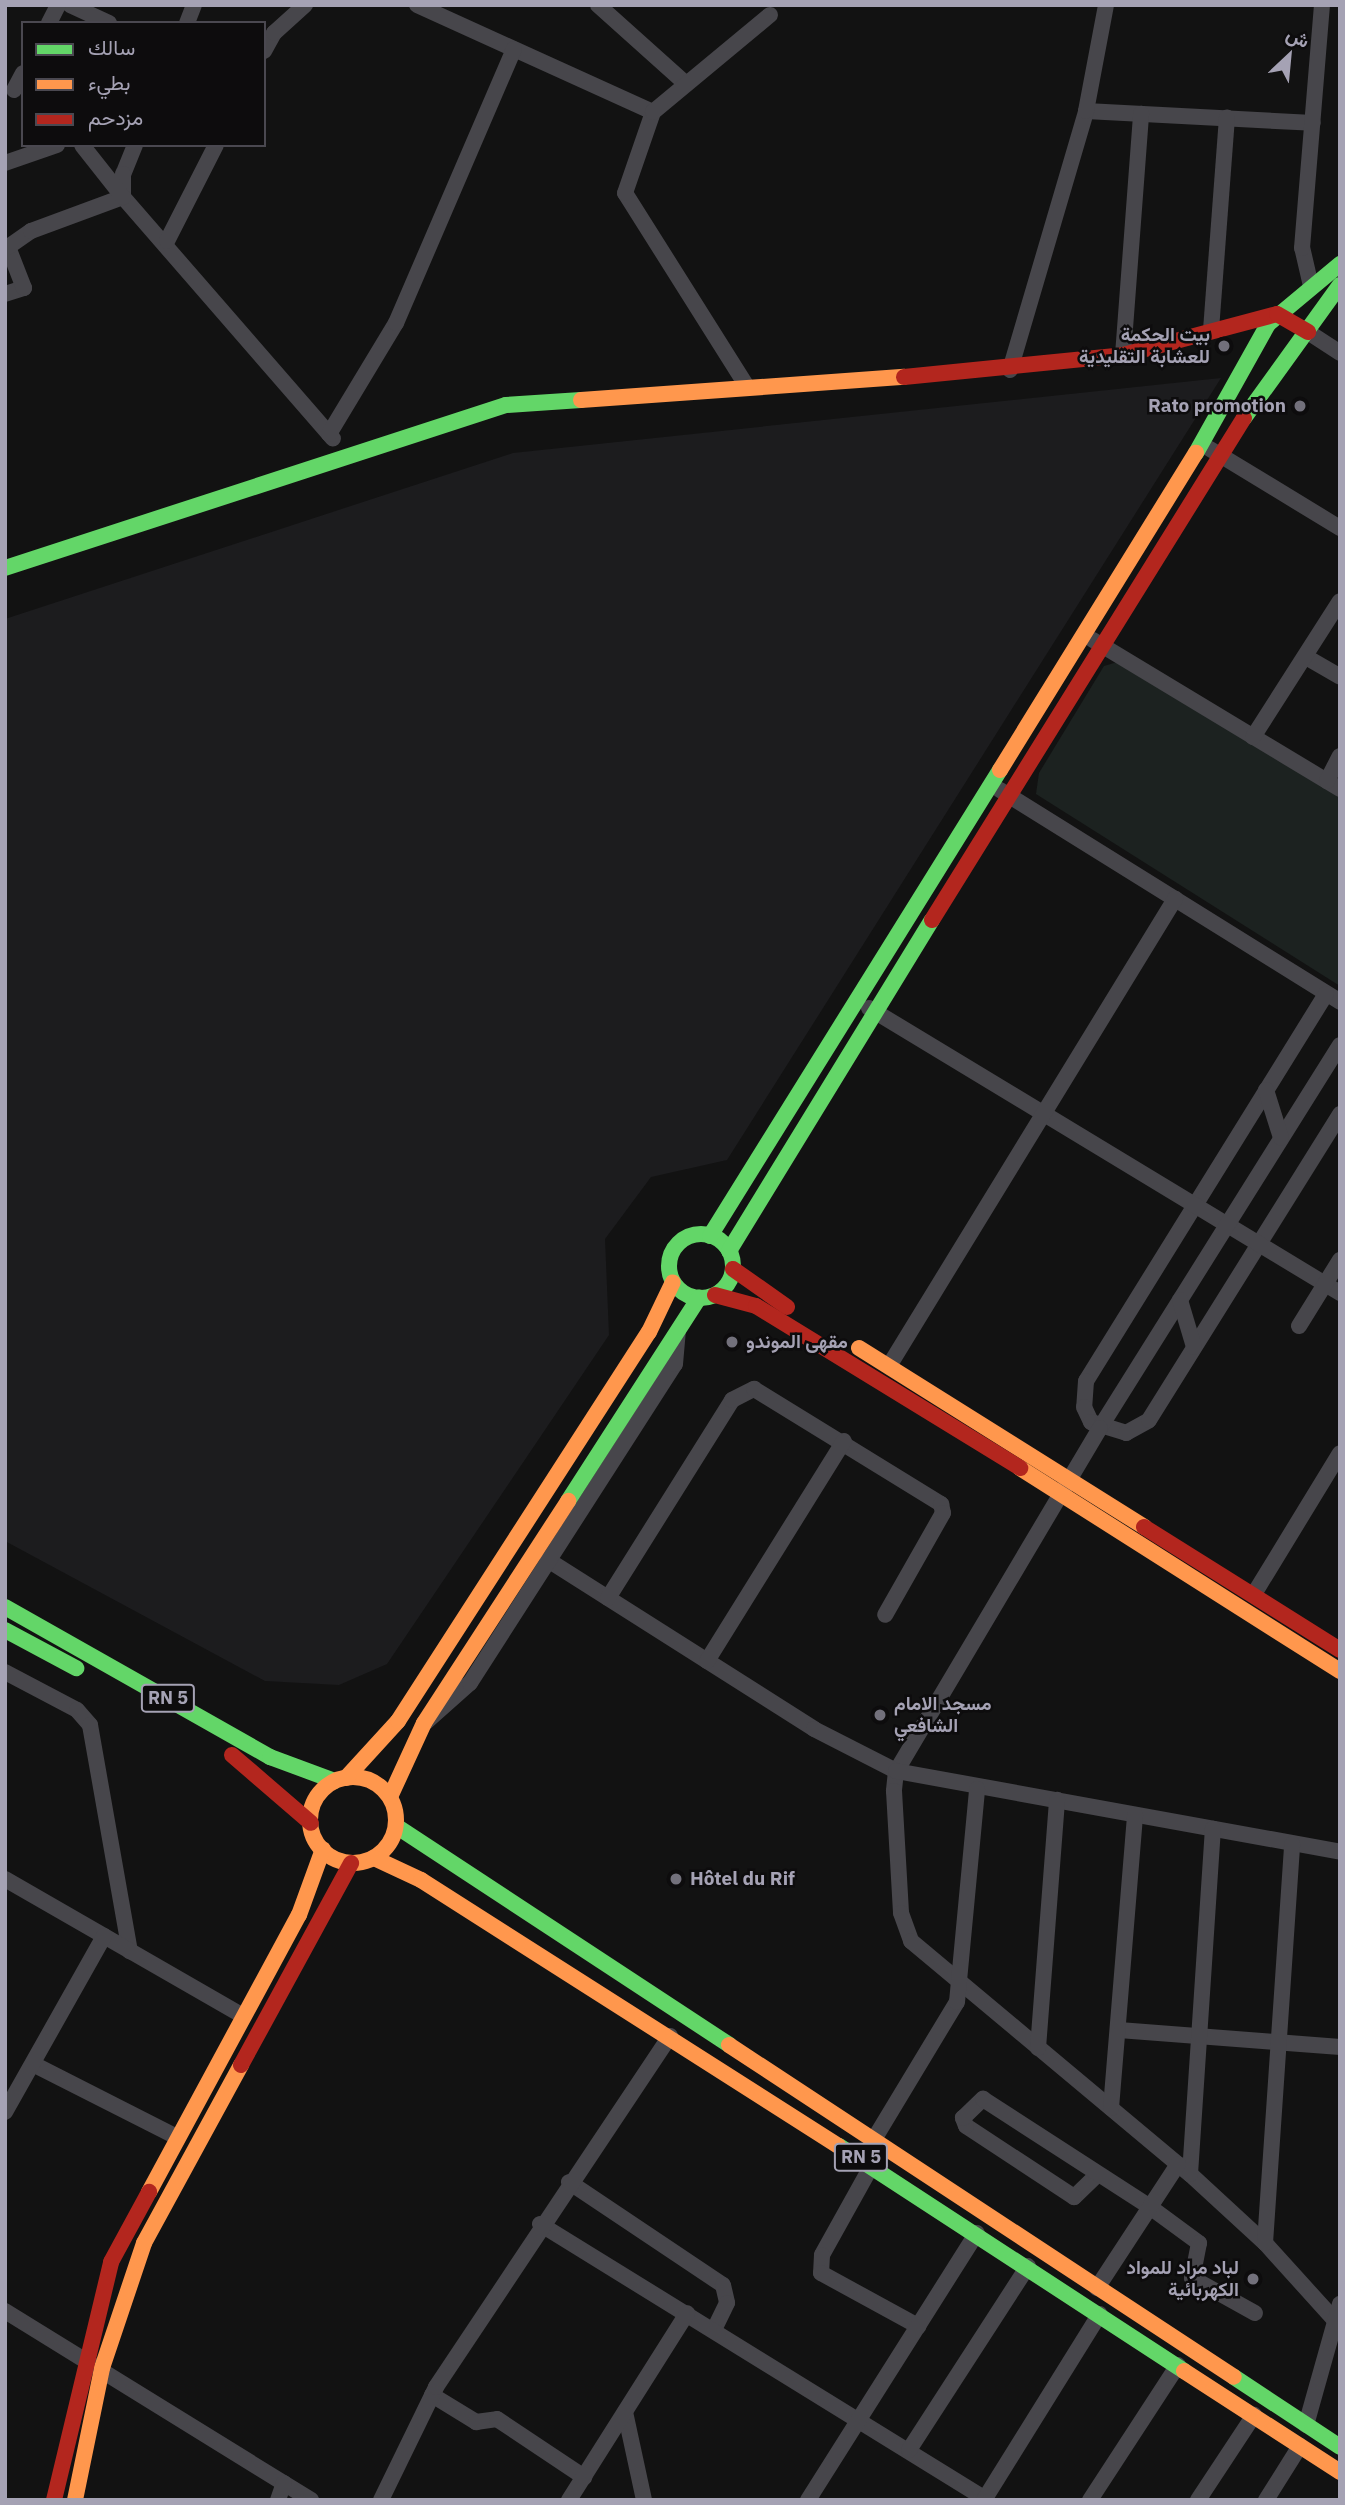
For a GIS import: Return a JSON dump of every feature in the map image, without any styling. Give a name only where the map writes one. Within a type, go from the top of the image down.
[{"type":"main road","points":[[733,1269],[679,1324],[424,1723],[390,1797],[396,1826],[374,1858],[351,1863],[323,1849],[311,1823],[316,1798],[341,1779],[398,1721],[649,1332],[673,1282],[669,1261],[677,1245],[709,1236],[858,1001],[1202,444],[1277,314],[1311,286],[1337,275]]},
{"type":"main road","points":[[729,1251],[873,1011],[1009,795],[1217,454],[1308,332],[1337,275]]},
{"type":"main road","points":[[5,568],[344,453],[506,405],[746,385],[1010,370],[1123,355],[1277,314],[1308,332]]},
{"type":"main road","points":[[1261,338],[1290,358]]},
{"type":"main road","points":[[709,1236],[729,1251],[733,1269],[889,1366],[1340,1671]]},
{"type":"main road","points":[[673,1282],[707,1297],[763,1310],[1254,1594],[1340,1650]]},
{"type":"main road","name":"RN 5","points":[[5,1607],[270,1757],[341,1779]]},
{"type":"main road","name":"RN 5","points":[[5,1630],[256,1770],[311,1823]]},
{"type":"main road","points":[[341,1779],[371,1781],[390,1797]]},
{"type":"main road","name":"RN 5","points":[[396,1826],[1340,2447]]},
{"type":"main road","points":[[54,2500],[84,2356],[111,2262],[299,1914],[323,1849]]},
{"type":"main road","name":"RN 5","points":[[374,1858],[467,1907],[670,2036],[977,2232],[1340,2472]]},
{"type":"main road","points":[[75,2500],[102,2368],[125,2287],[183,2162],[351,1863]]},
{"type":"street","points":[[50,21],[58,5]]},
{"type":"street","points":[[70,5],[104,21]]},
{"type":"street","points":[[266,47],[274,33],[305,5]]},
{"type":"street","points":[[418,5],[653,112]]},
{"type":"street","points":[[597,5],[687,84]]},
{"type":"street","points":[[1010,370],[1086,111],[1106,5]]},
{"type":"street","points":[[1311,286],[1302,248],[1322,5]]},
{"type":"street","points":[[746,385],[625,193],[653,112],[770,15]]},
{"type":"street","points":[[329,434],[396,323],[514,49]]},
{"type":"street","points":[[1086,111],[1313,123]]},
{"type":"street","points":[[1123,355],[1141,114]]},
{"type":"street","points":[[1212,330],[1227,118]]},
{"type":"street","points":[[5,163],[51,147]]},
{"type":"street","points":[[84,147],[123,197],[167,241],[344,453]]},
{"type":"street","points":[[123,197],[123,174],[134,147]]},
{"type":"street","points":[[167,241],[215,147]]},
{"type":"street","points":[[5,294],[24,288],[8,247],[31,231],[123,197]]},
{"type":"street","points":[[1308,332],[1339,352]]},
{"type":"street","points":[[1202,444],[1340,528]]},
{"type":"street","points":[[1253,737],[1340,601]]},
{"type":"street","points":[[1083,634],[1333,785],[1340,756]]},
{"type":"street","points":[[1306,657],[1340,677]]},
{"type":"street","points":[[991,785],[1333,998],[1266,1090],[1086,1381],[1086,1416],[1100,1428],[1126,1433],[1149,1420],[1340,1114]]},
{"type":"street","points":[[889,1366],[1175,899]]},
{"type":"street","points":[[858,1001],[1196,1203],[1340,1293]]},
{"type":"street","points":[[1338,2324],[1265,2243],[1184,2169],[961,1984],[905,1930],[896,1771],[1069,1488],[1100,1428],[1340,1045]]},
{"type":"street","points":[[1266,1090],[1281,1138]]},
{"type":"street","points":[[1299,1326],[1340,1260]]},
{"type":"street","points":[[1180,1300],[1194,1348]]},
{"type":"street","points":[[424,1723],[470,1683],[675,1364],[679,1324]]},
{"type":"street","points":[[608,1598],[732,1400],[745,1391],[754,1389],[844,1441],[941,1504],[943,1513],[885,1615]]},
{"type":"street","points":[[707,1661],[844,1441]]},
{"type":"street","points":[[1254,1594],[1340,1453]]},
{"type":"street","points":[[548,1560],[707,1661],[896,1771],[977,1789],[1057,1800],[1340,1852]]},
{"type":"street","points":[[5,1672],[77,1710],[90,1725],[130,1951]]},
{"type":"street","points":[[873,2141],[957,2002],[961,1984],[977,1789]]},
{"type":"street","points":[[1038,2048],[1057,1800]]},
{"type":"street","points":[[1111,2108],[1135,1815]]},
{"type":"street","points":[[1097,2288],[1150,2207],[1184,2169],[1198,2036],[1213,1829]]},
{"type":"street","points":[[1265,2243],[1292,1844]]},
{"type":"street","points":[[5,1879],[243,2016]]},
{"type":"street","points":[[5,2112],[104,1936]]},
{"type":"street","points":[[1119,2030],[1340,2046]]},
{"type":"street","points":[[381,2500],[432,2395],[540,2224],[670,2036]]},
{"type":"street","points":[[33,2064],[177,2137]]},
{"type":"street","points":[[1097,2175],[1079,2196],[1069,2195],[966,2126],[963,2118],[983,2099],[1150,2207],[1199,2244],[1192,2278],[1255,2313]]},
{"type":"street","points":[[872,2165],[822,2255],[821,2273],[918,2326]]},
{"type":"street","points":[[569,2182],[723,2285],[727,2303],[714,2330]]},
{"type":"street","points":[[540,2224],[985,2499],[1100,2314]]},
{"type":"street","points":[[813,2498],[859,2419],[977,2232]]},
{"type":"street","points":[[909,2451],[1028,2266]]},
{"type":"street","points":[[1306,2425],[1338,2324],[1340,2304]]},
{"type":"street","points":[[5,2311],[84,2356],[311,2500]]},
{"type":"street","points":[[569,2500],[687,2314]]},
{"type":"street","points":[[1090,2500],[1178,2365]]},
{"type":"street","points":[[432,2395],[476,2423],[497,2419],[584,2477]]},
{"type":"street","points":[[625,2412],[644,2500]]},
{"type":"street","points":[[1198,2500],[1254,2415]]},
{"type":"street","points":[[1266,2500],[1300,2446]]},
{"type":"street","points":[[278,2500],[284,2483]]},
{"type":"shaded area","points":[[1221,378],[727,1160],[651,1177],[605,1239],[609,1335],[387,1664],[339,1685],[265,1681],[5,1541],[5,619],[513,453]]},
{"type":"shaded area","points":[[1121,661],[1340,797],[1340,986],[1036,794],[1039,773],[1104,666]]},
{"type":"traffic: fast","points":[[1196,453],[1268,324],[1340,264]]},
{"type":"traffic: fast","points":[[1244,418],[1340,285]]},
{"type":"traffic: fast","points":[[5,568],[506,405],[581,400]]},
{"type":"traffic: fast","points":[[710,1236],[1000,770]]},
{"type":"traffic: fast","points":[[729,1251],[932,920]]},
{"type":"traffic: fast","points":[[701,1234],[719,1240],[727,1248],[733,1266],[727,1284],[719,1292],[701,1298],[683,1292],[675,1284],[669,1266],[675,1248],[683,1240],[701,1234]]},
{"type":"traffic: fast","points":[[568,1501],[699,1298]]},
{"type":"traffic: fast","points":[[5,1607],[270,1757],[335,1781]]},
{"type":"traffic: fast","points":[[5,1630],[76,1668]]},
{"type":"traffic: fast","points":[[396,1826],[729,2045]]},
{"type":"traffic: fast","points":[[839,2146],[1184,2371]]},
{"type":"traffic: fast","points":[[1234,2377],[1340,2447]]},
{"type":"traffic: slow","points":[[581,400],[904,377]]},
{"type":"traffic: slow","points":[[1000,770],[1196,453]]},
{"type":"traffic: slow","points":[[346,1778],[398,1721],[649,1332],[673,1282]]},
{"type":"traffic: slow","points":[[859,1348],[1144,1527]]},
{"type":"traffic: slow","points":[[1020,1468],[1340,1671]]},
{"type":"traffic: slow","points":[[390,1797],[424,1723],[568,1501]]},
{"type":"traffic: slow","points":[[353,1777],[369,1781],[383,1790],[392,1804],[396,1820],[392,1836],[383,1850],[369,1859],[353,1863],[337,1859],[323,1850],[314,1836],[310,1820],[314,1804],[323,1790],[337,1781],[353,1777]]},
{"type":"traffic: slow","points":[[149,2192],[299,1915],[323,1849]]},
{"type":"traffic: slow","points":[[374,1858],[421,1880],[839,2146]]},
{"type":"traffic: slow","points":[[729,2045],[1234,2377]]},
{"type":"traffic: slow","points":[[75,2500],[102,2368],[144,2243],[241,2065]]},
{"type":"traffic: slow","points":[[1184,2371],[1340,2472]]},
{"type":"traffic: jam","points":[[904,377],[1123,355],[1277,314],[1308,332]]},
{"type":"traffic: jam","points":[[932,920],[1244,418]]},
{"type":"traffic: jam","points":[[733,1269],[787,1307]]},
{"type":"traffic: jam","points":[[715,1295],[756,1306],[1020,1468]]},
{"type":"traffic: jam","points":[[1144,1527],[1340,1650]]},
{"type":"traffic: jam","points":[[232,1755],[311,1823]]},
{"type":"traffic: jam","points":[[241,2065],[351,1863]]},
{"type":"traffic: jam","points":[[54,2500],[111,2262],[149,2192]]},
{"type":"place","name":"بيت الحكمة للعشابة التقليدية","points":[[1224,346]]},
{"type":"place","name":"Rato promotion","points":[[1300,406]]},
{"type":"place","name":"مقهى الموندو","points":[[732,1342]]},
{"type":"place","name":"مسجد الامام الشافعي","points":[[880,1715]]},
{"type":"place","name":"Hôtel du Rif","points":[[676,1879]]},
{"type":"place","name":"لباد مراد للمواد الكهربائية","points":[[1253,2279]]}]
